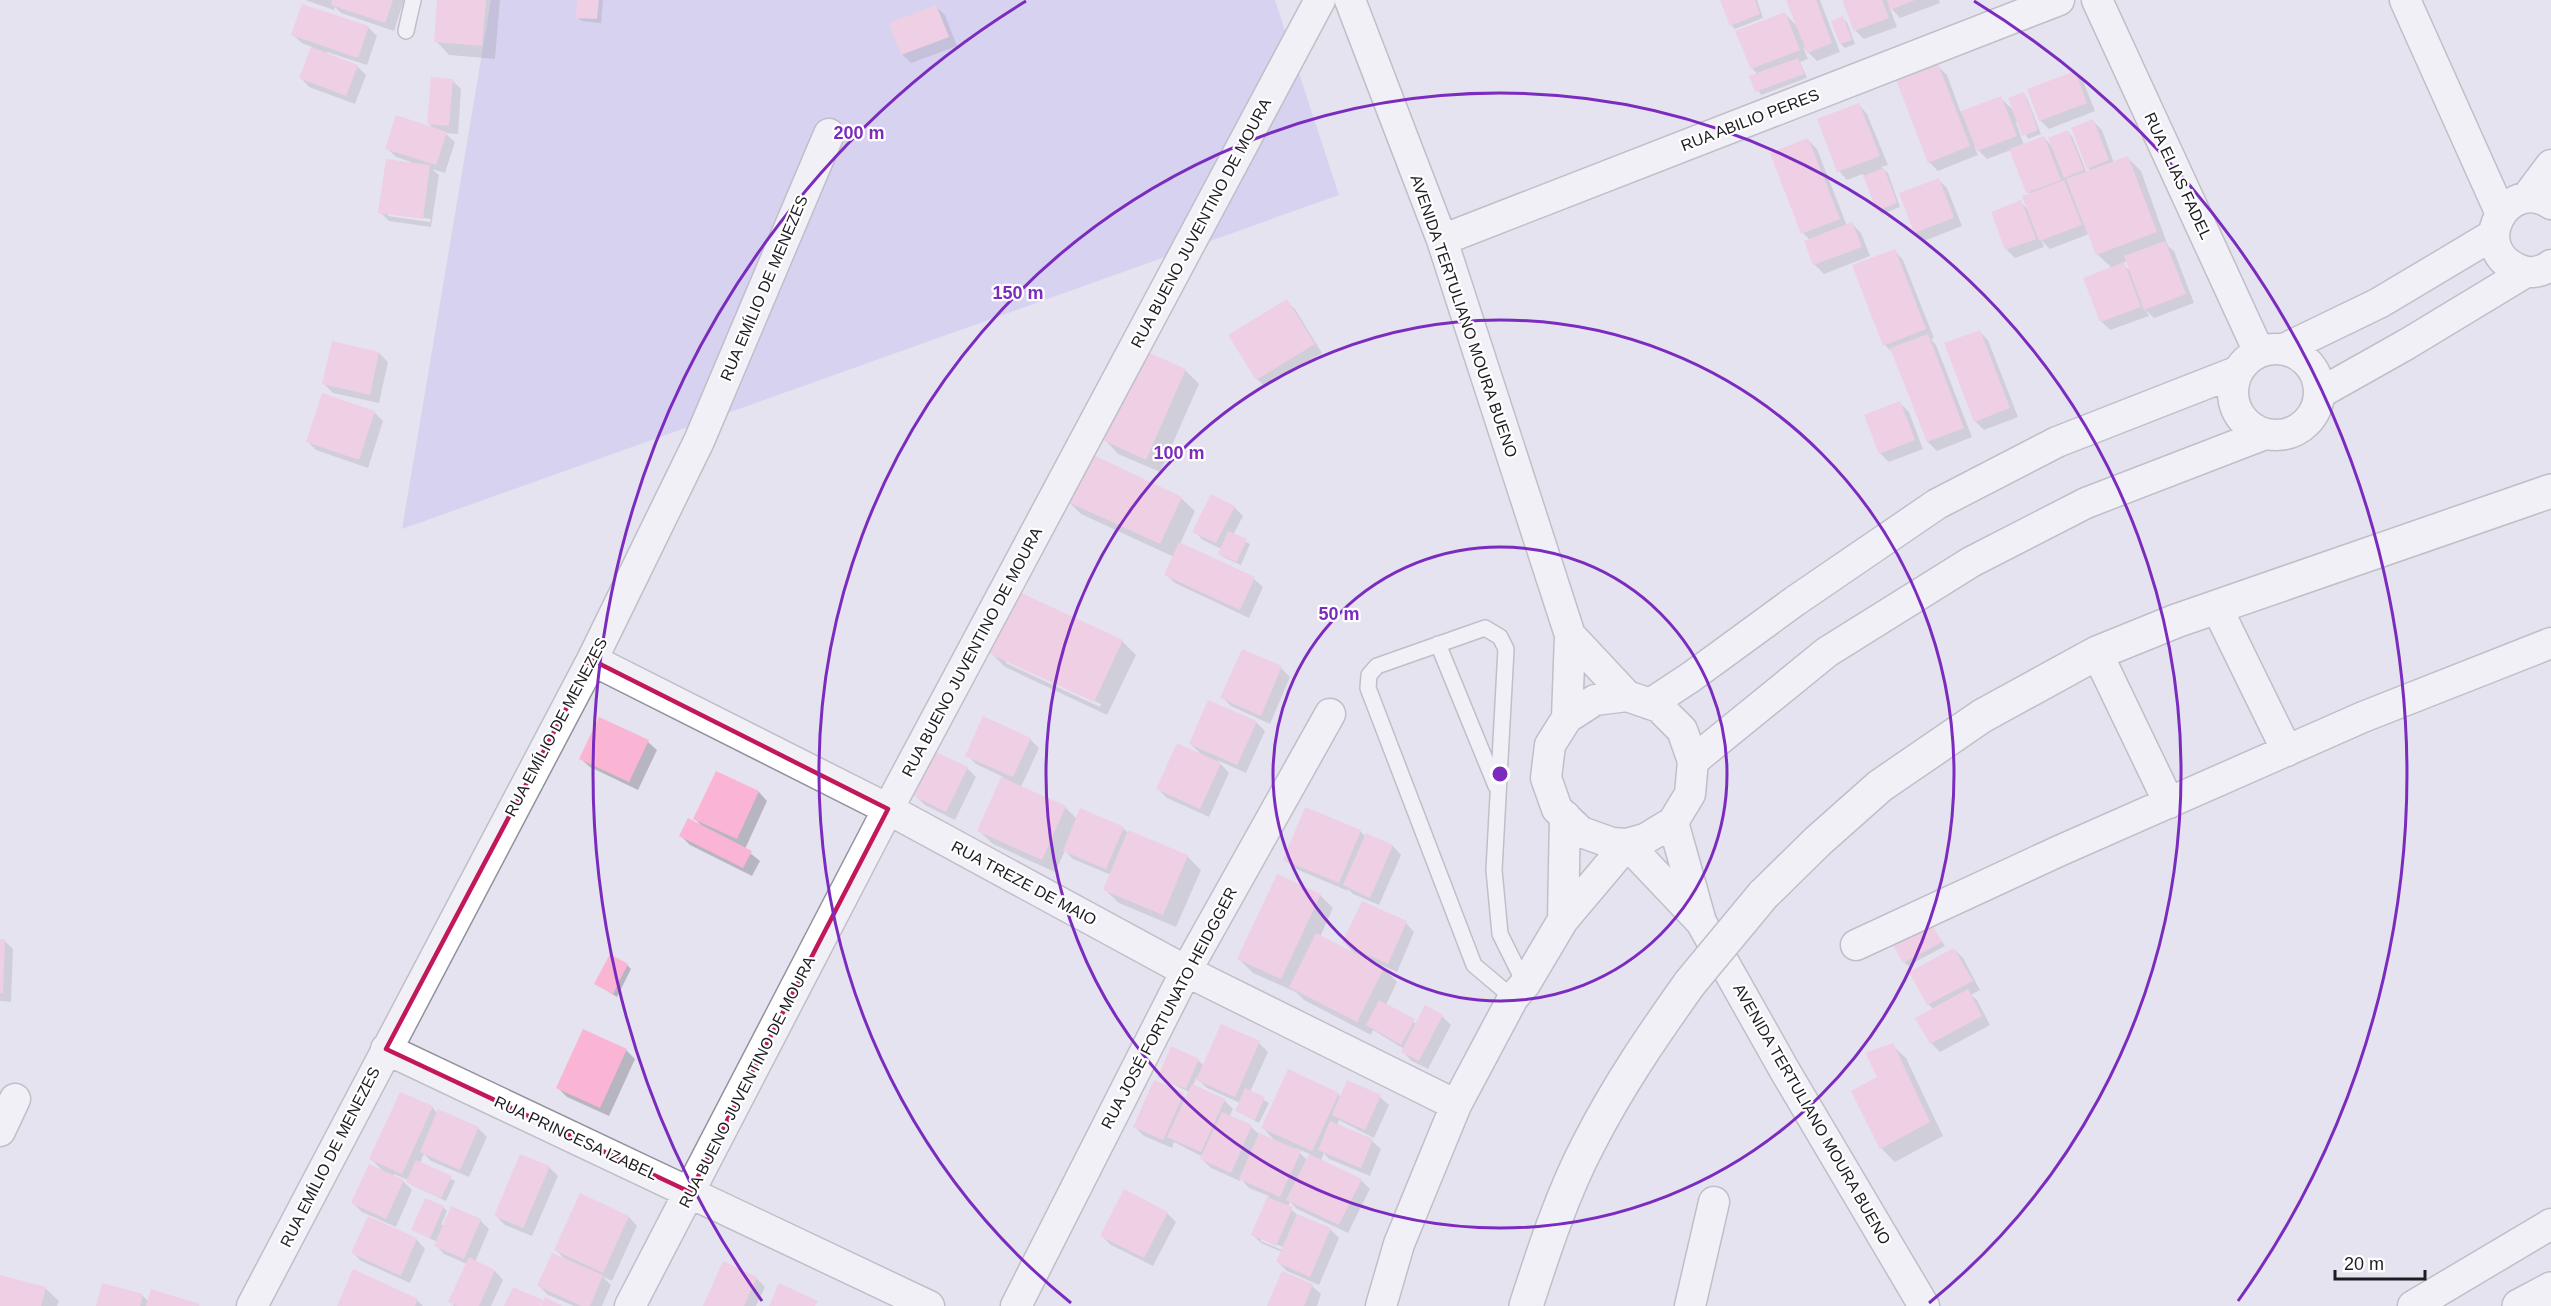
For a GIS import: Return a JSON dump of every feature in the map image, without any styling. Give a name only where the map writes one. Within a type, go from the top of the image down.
[{"type":"main road","points":[[1526,1306],[1543,1252],[1588,1144],[1635,1061],[1690,983],[1763,896],[1818,841],[1880,786],[1982,716],[2097,653],[2176,621],[2551,491]]},
{"type":"main road","points":[[2519,1306],[2551,1289]]},
{"type":"street","name":"RUA BUENO JUVENTINO DE MOURA","points":[[630,1306],[888,809],[1320,0]]},
{"type":"street","name":"AVENIDA TERTULIANO MOURA BUENO","points":[[1350,0],[1442,240],[1570,635],[1567,718]]},
{"type":"street","name":"RUA ABILIO PERES","points":[[1442,240],[2059,0]]},
{"type":"street","name":"RUA ELIAS FADEL","points":[[2097,0],[2272,350]]},
{"type":"street","points":[[2405,0],[2497,225],[2498,252],[2510,266],[2539,269]]},
{"type":"street","name":"RUA EMÍLIO DE MENEZES","points":[[252,1306],[592,660],[699,441],[829,134]]},
{"type":"street","points":[[1639,700],[1691,678],[1795,601],[1937,504],[2057,442],[2236,372],[2249,357],[2272,350],[2379,303],[2497,225],[2510,204],[2539,201],[2551,165]]},
{"type":"street","points":[[2320,393],[2539,269]]},
{"type":"street","points":[[2236,372],[2232,391],[2235,410],[2248,426],[2265,434],[2285,435],[2303,427],[2316,411],[2320,393],[2316,373],[2304,357],[2272,350]]},
{"type":"street","points":[[1694,761],[1827,652],[1971,562],[2086,503],[2265,434]]},
{"type":"street","points":[[2217,608],[2287,751]]},
{"type":"street","name":"AVENIDA TERTULIANO MOURA BUENO","points":[[1570,635],[1639,700]]},
{"type":"street","points":[[1856,945],[2363,717],[2551,643]]},
{"type":"street","points":[[2097,653],[2169,803]]},
{"type":"street","name":"RUA TREZE DE MAIO","points":[[592,660],[888,809],[1186,971],[1456,1105]]},
{"type":"street","points":[[1595,700],[1639,700],[1659,707],[1682,730],[1694,761],[1690,794],[1673,822],[1645,839],[1627,844],[1612,843],[1581,832],[1557,809],[1546,778],[1550,745],[1567,718],[1595,700]]},
{"type":"street","name":"RUA JOSÉ FORTUNATO HEIDGGER","points":[[1016,1306],[1186,971],[1330,714]]},
{"type":"street","points":[[1563,920],[1565,816]]},
{"type":"street","name":"AVENIDA TERTULIANO MOURA BUENO","points":[[1673,822],[1701,922],[1785,1071],[1924,1306]]},
{"type":"street","name":"AVENIDA TERTULIANO MOURA BUENO","points":[[1627,844],[1701,922]]},
{"type":"street","points":[[1381,1306],[1399,1244],[1456,1105],[1519,991],[1563,920],[1627,844]]},
{"type":"street","name":"RUA PRINCESA IZABEL","points":[[386,1048],[929,1306]]},
{"type":"street","points":[[0,1131],[15,1099]]},
{"type":"street","points":[[1690,1306],[1714,1202]]},
{"type":"street","points":[[2413,1306],[2551,1224]]},
{"type":"lane","points":[[406,32],[413,0]]},
{"type":"lane","points":[[1485,628],[1500,637],[1506,649],[1494,870],[1500,934],[1519,991],[1474,965],[1368,688],[1369,675],[1377,666],[1485,628]]},
{"type":"lane","points":[[1438,644],[1498,791]]},
{"type":"highlighted area","points":[[592,660],[888,809],[690,1192],[386,1049]]},
{"type":"shaded area","points":[[491,0],[1275,0],[1339,195],[402,529]]},
{"type":"building","points":[[332,0],[393,0],[385,23],[331,5]]},
{"type":"building","points":[[437,0],[486,0],[482,46],[434,42]]},
{"type":"building","points":[[577,0],[599,0],[597,19],[576,18]]},
{"type":"building","points":[[1720,0],[1755,0],[1760,14],[1730,26]]},
{"type":"building","points":[[1786,0],[1816,0],[1832,43],[1807,53]]},
{"type":"building","points":[[1842,0],[1882,0],[1889,18],[1854,31]]},
{"type":"building","points":[[1887,0],[1915,0],[1890,10]]},
{"type":"building","points":[[302,4],[369,26],[358,58],[291,35]]},
{"type":"building","points":[[936,5],[949,37],[901,55],[889,23]]},
{"type":"building","points":[[1785,12],[1800,50],[1751,69],[1735,31]]},
{"type":"building","points":[[1843,16],[1852,40],[1840,44],[1831,21]]},
{"type":"building","points":[[311,47],[358,65],[346,96],[299,78]]},
{"type":"building","points":[[1798,58],[1804,74],[1755,92],[1749,76]]},
{"type":"building","points":[[1938,64],[1970,146],[1928,163],[1896,80]]},
{"type":"building","points":[[2075,71],[2087,103],[2039,121],[2027,89]]},
{"type":"building","points":[[431,77],[453,79],[449,126],[427,124]]},
{"type":"building","points":[[2024,92],[2038,130],[2022,136],[2008,98]]},
{"type":"building","points":[[2001,96],[2017,136],[1977,151],[1961,111]]},
{"type":"building","points":[[1859,103],[1880,156],[1837,172],[1817,119]]},
{"type":"building","points":[[396,115],[447,132],[436,165],[385,149]]},
{"type":"building","points":[[2093,119],[2109,160],[2087,169],[2071,128]]},
{"type":"building","points":[[2068,130],[2084,170],[2064,178],[2048,138]]},
{"type":"building","points":[[2044,136],[2061,180],[2026,193],[2009,149]]},
{"type":"building","points":[[1808,138],[1840,219],[1801,234],[1770,153]]},
{"type":"building","points":[[2128,156],[2157,232],[2096,255],[2066,179]]},
{"type":"building","points":[[386,159],[430,165],[423,219],[378,213]]},
{"type":"building","points":[[1884,168],[1897,203],[1877,211],[1863,176]]},
{"type":"building","points":[[1939,178],[1954,218],[1914,233],[1899,193]]},
{"type":"building","points":[[2064,180],[2082,225],[2039,241],[2022,196]]},
{"type":"building","points":[[2021,200],[2036,239],[2005,250],[1991,212]]},
{"type":"building","points":[[1852,222],[1862,247],[1813,265],[1804,241]]},
{"type":"building","points":[[2165,241],[2186,294],[2144,310],[2124,256]]},
{"type":"building","points":[[1895,249],[1926,329],[1883,346],[1852,265]]},
{"type":"building","points":[[2124,262],[2141,307],[2100,322],[2083,278]]},
{"type":"building","points":[[1287,299],[1315,344],[1256,380],[1228,335]]},
{"type":"building","points":[[1980,330],[2010,408],[1974,422],[1944,343]]},
{"type":"building","points":[[1928,334],[1964,428],[1927,442],[1890,348]]},
{"type":"building","points":[[332,341],[379,352],[370,395],[322,384]]},
{"type":"building","points":[[1143,350],[1186,369],[1146,460],[1103,440]]},
{"type":"building","points":[[322,393],[375,411],[359,460],[306,442]]},
{"type":"building","points":[[1900,401],[1915,440],[1879,454],[1864,415]]},
{"type":"building","points":[[1089,453],[1182,497],[1160,544],[1066,501]]},
{"type":"building","points":[[1211,494],[1235,506],[1216,543],[1192,532]]},
{"type":"building","points":[[1228,531],[1247,539],[1237,562],[1218,554]]},
{"type":"building","points":[[1179,542],[1255,577],[1240,610],[1164,575]]},
{"type":"building","points":[[1019,592],[1123,640],[1094,702],[990,654]]},
{"type":"building","points":[[1242,649],[1282,666],[1261,716],[1220,698]]},
{"type":"building","points":[[1208,700],[1257,721],[1237,765],[1189,744]]},
{"type":"building","points":[[983,716],[1031,738],[1013,777],[965,756]]},
{"type":"building","points":[[599,717],[649,740],[629,782],[579,759]]},
{"type":"building","points":[[1177,743],[1221,763],[1200,809],[1156,789]]},
{"type":"building","points":[[936,752],[968,767],[946,812],[914,796]]},
{"type":"building","points":[[716,771],[759,791],[737,839],[693,819]]},
{"type":"building","points":[[1001,777],[1066,806],[1042,860],[977,831]]},
{"type":"building","points":[[1305,807],[1361,830],[1339,883],[1283,860]]},
{"type":"building","points":[[1080,808],[1124,827],[1106,869],[1063,851]]},
{"type":"building","points":[[688,818],[752,851],[743,868],[679,836]]},
{"type":"building","points":[[1128,830],[1188,855],[1163,915],[1103,890]]},
{"type":"building","points":[[1366,833],[1393,845],[1370,898],[1343,885]]},
{"type":"building","points":[[1277,874],[1321,894],[1281,979],[1237,959]]},
{"type":"building","points":[[1362,901],[1407,921],[1388,964],[1342,943]]},
{"type":"building","points":[[1931,923],[1942,942],[1903,963],[1892,944]]},
{"type":"building","points":[[1316,933],[1384,968],[1357,1022],[1289,987]]},
{"type":"building","points":[[0,939],[5,939],[3,993],[0,993]]},
{"type":"building","points":[[1954,948],[1973,981],[1927,1005],[1909,972]]},
{"type":"building","points":[[610,954],[628,964],[613,994],[594,984]]},
{"type":"building","points":[[1968,989],[1982,1016],[1930,1044],[1915,1018]]},
{"type":"building","points":[[1379,1000],[1415,1019],[1401,1045],[1366,1025]]},
{"type":"building","points":[[1425,1005],[1443,1015],[1419,1061],[1401,1052]]},
{"type":"building","points":[[1221,1024],[1260,1041],[1235,1097],[1196,1080]]},
{"type":"building","points":[[583,1029],[627,1049],[600,1108],[556,1088]]},
{"type":"building","points":[[1893,1043],[1930,1122],[1880,1149],[1851,1091],[1877,1077],[1865,1053]]},
{"type":"building","points":[[1171,1046],[1199,1059],[1186,1089],[1158,1077]]},
{"type":"building","points":[[1288,1069],[1339,1093],[1312,1151],[1261,1128]]},
{"type":"building","points":[[1154,1080],[1184,1093],[1163,1140],[1133,1127]]},
{"type":"building","points":[[1347,1080],[1381,1095],[1365,1130],[1332,1115]]},
{"type":"building","points":[[1192,1084],[1225,1099],[1201,1152],[1167,1137]]},
{"type":"building","points":[[1245,1088],[1265,1097],[1255,1120],[1235,1111]]},
{"type":"building","points":[[400,1092],[433,1106],[402,1174],[369,1159]]},
{"type":"building","points":[[438,1109],[479,1127],[460,1170],[420,1152]]},
{"type":"building","points":[[1222,1112],[1252,1125],[1231,1173],[1200,1159]]},
{"type":"building","points":[[1330,1121],[1373,1139],[1361,1168],[1318,1150]]},
{"type":"building","points":[[1259,1133],[1301,1151],[1280,1197],[1239,1179]]},
{"type":"building","points":[[520,1154],[550,1166],[523,1228],[494,1216]]},
{"type":"building","points":[[1309,1154],[1362,1179],[1339,1225],[1286,1200]]},
{"type":"building","points":[[416,1160],[452,1176],[441,1198],[406,1182]]},
{"type":"building","points":[[369,1164],[404,1180],[386,1219],[351,1203]]},
{"type":"building","points":[[1124,1189],[1168,1212],[1144,1258],[1100,1236]]},
{"type":"building","points":[[580,1193],[629,1216],[603,1273],[554,1250]]},
{"type":"building","points":[[1267,1197],[1293,1207],[1276,1246],[1251,1235]]},
{"type":"building","points":[[425,1198],[444,1206],[430,1238],[411,1230]]},
{"type":"building","points":[[451,1206],[481,1219],[464,1259],[434,1246]]},
{"type":"building","points":[[1297,1214],[1331,1228],[1310,1277],[1276,1262]]},
{"type":"building","points":[[368,1216],[417,1238],[401,1276],[351,1253]]},
{"type":"building","points":[[552,1253],[603,1275],[590,1306],[582,1306],[537,1286]]},
{"type":"building","points":[[469,1257],[495,1270],[479,1306],[457,1306],[448,1302]]},
{"type":"building","points":[[723,1261],[757,1277],[744,1306],[703,1306]]},
{"type":"building","points":[[353,1269],[418,1299],[415,1306],[337,1306]]},
{"type":"building","points":[[1282,1271],[1313,1284],[1304,1306],[1267,1306]]},
{"type":"building","points":[[0,1275],[46,1287],[41,1306],[0,1306]]},
{"type":"building","points":[[102,1283],[143,1294],[140,1306],[96,1306]]},
{"type":"building","points":[[779,1283],[818,1301],[815,1306],[769,1306]]},
{"type":"building","points":[[513,1287],[543,1300],[540,1306],[504,1306]]},
{"type":"building","points":[[151,1289],[200,1304],[199,1306],[146,1306]]},
{"type":"building","points":[[545,1297],[563,1306],[541,1306]]}]
